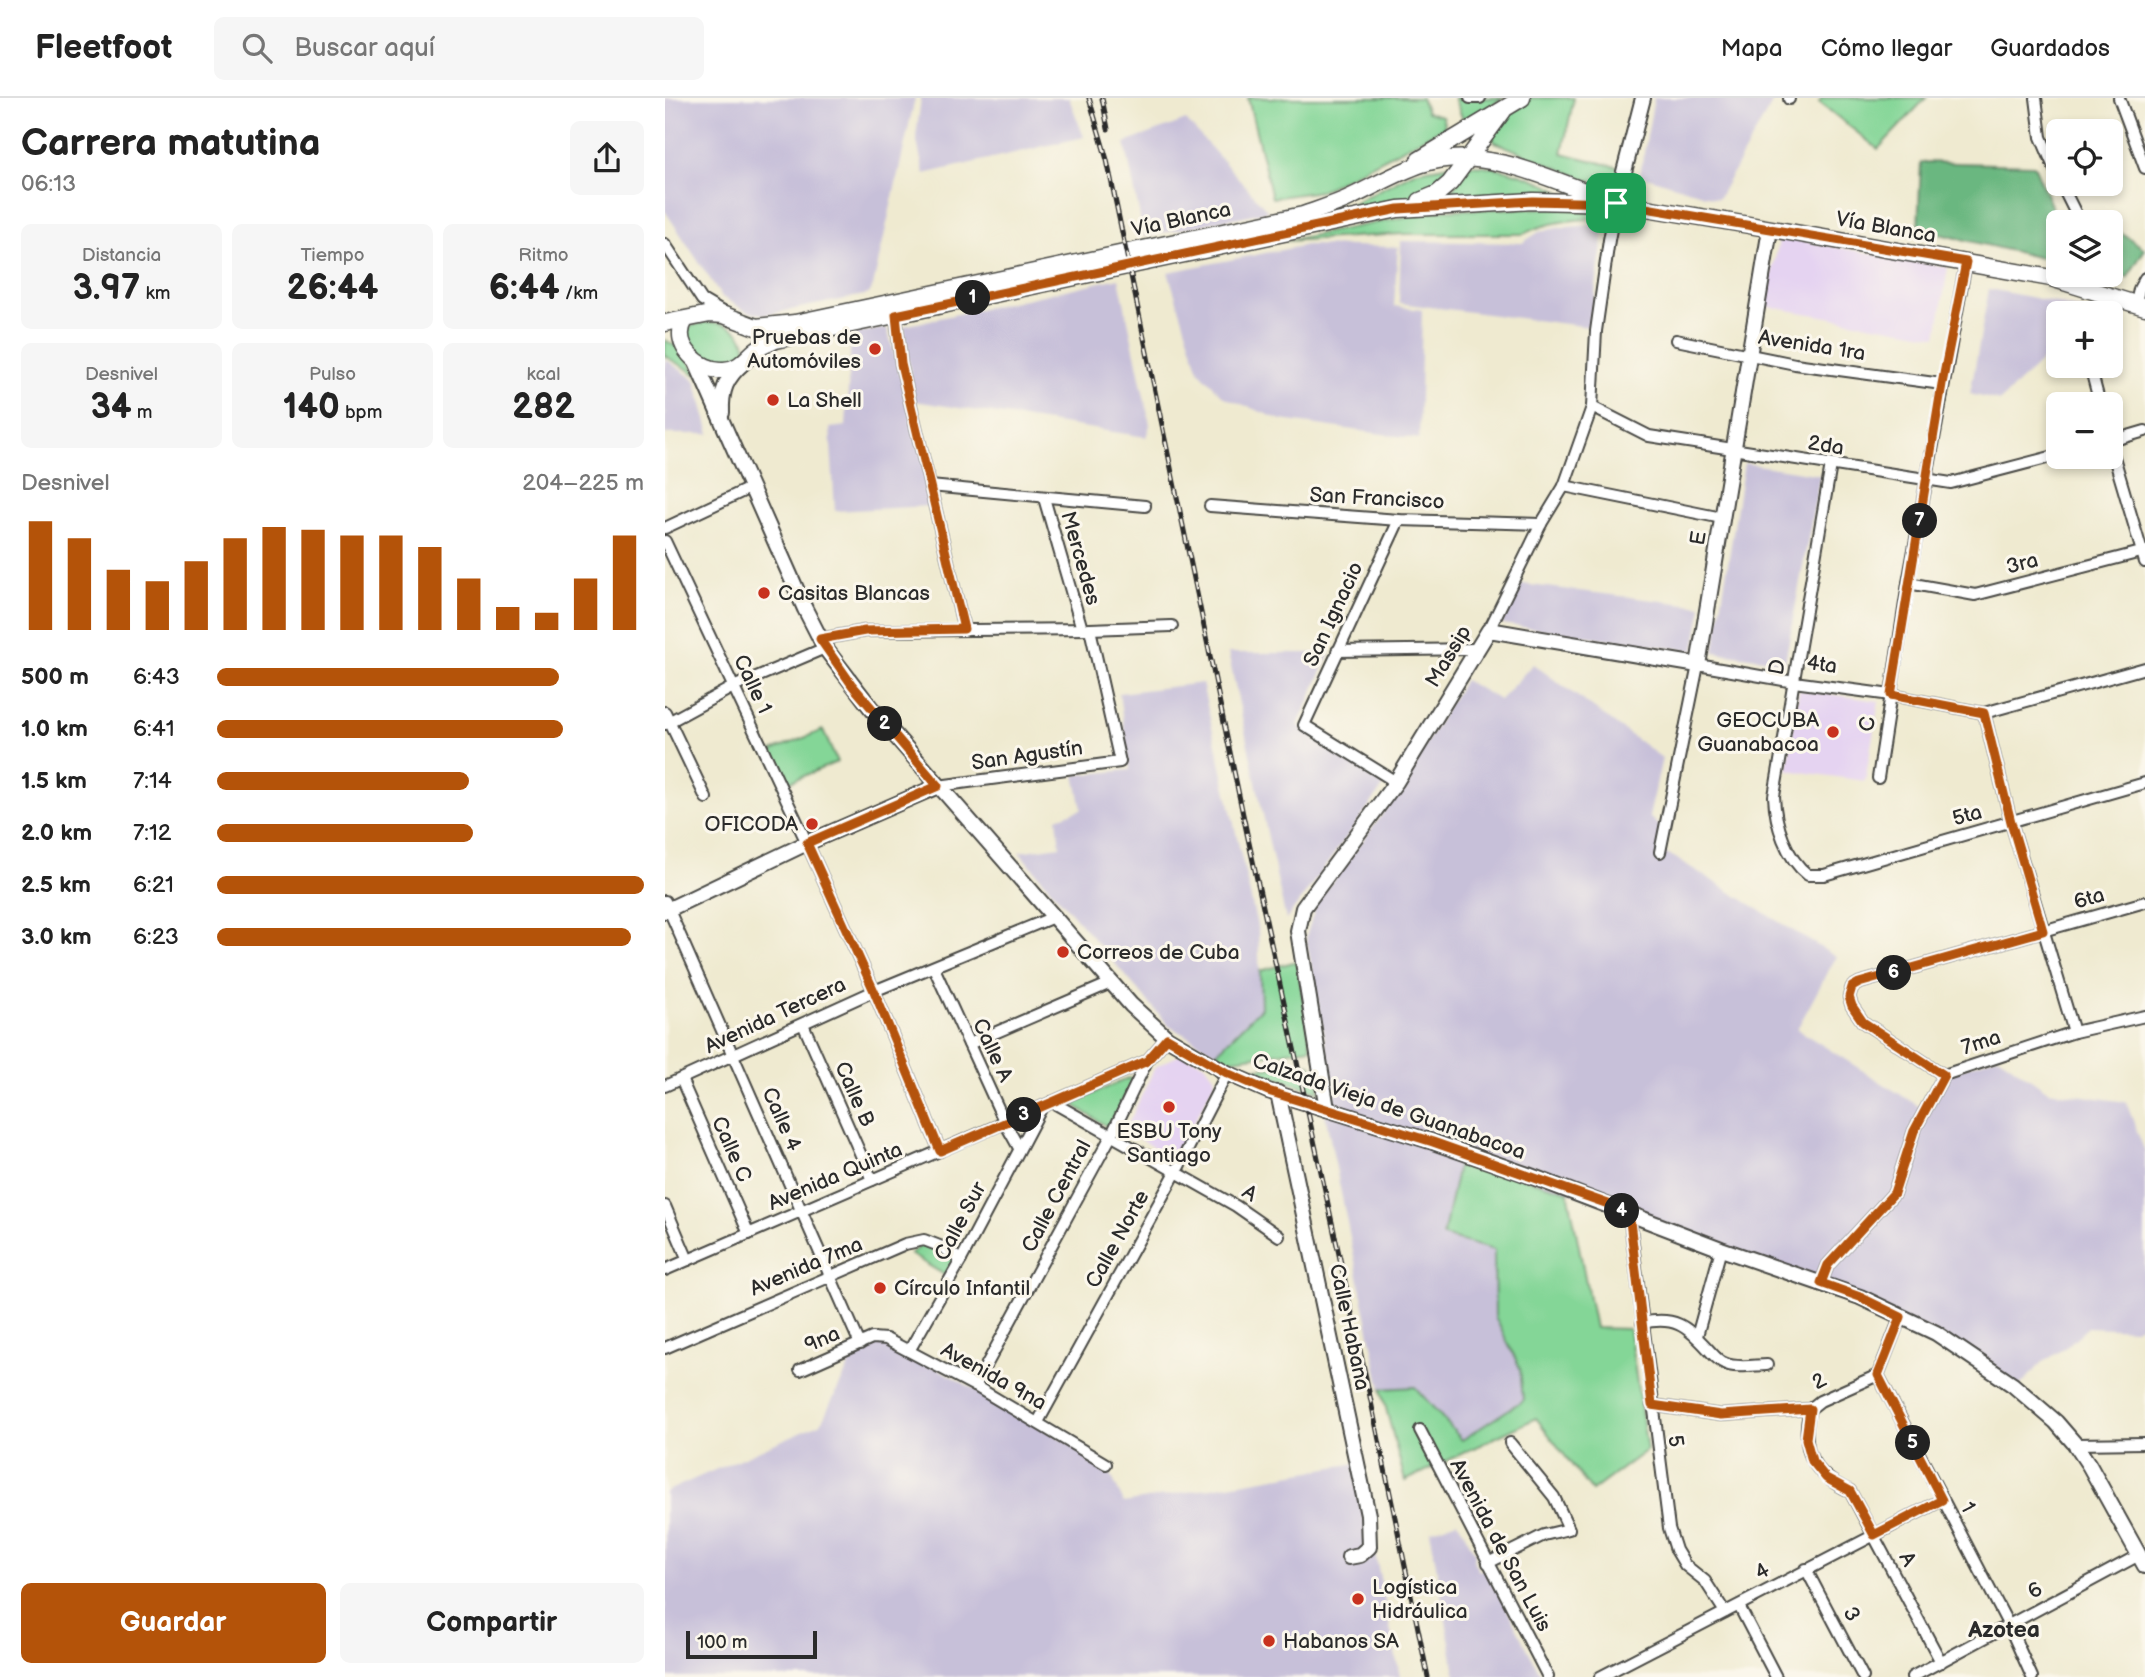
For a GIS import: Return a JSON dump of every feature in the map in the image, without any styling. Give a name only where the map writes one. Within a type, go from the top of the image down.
[{"type":"main road","points":[[1404,171],[1522,98]]},
{"type":"main road","points":[[1616,203],[1643,98]]},
{"type":"main road","points":[[1398,209],[1443,190],[1503,111]]},
{"type":"main road","points":[[1487,132],[1486,149],[1496,162]]},
{"type":"main road","name":"Vía Blanca","points":[[742,322],[760,328],[795,323],[1303,215],[1432,161],[1467,159],[1496,162],[1616,203]]},
{"type":"main road","name":"Vía Blanca","points":[[748,357],[776,340],[1398,209],[1533,201],[1616,203],[1966,262],[2051,278],[2140,305]]},
{"type":"main road","name":"E","points":[[1698,665],[1770,229]]},
{"type":"main road","points":[[665,323],[718,314],[742,322],[751,332],[754,345],[748,357],[731,374],[723,388],[721,402],[724,428]]},
{"type":"main road","points":[[689,318],[680,329],[689,352]]},
{"type":"main road","points":[[665,335],[713,369],[722,370],[748,357]]},
{"type":"main road","name":"Calzada Vieja de Guanabacoa","points":[[689,352],[713,398],[750,488],[823,643],[852,685],[1147,1021],[1167,1038],[1227,1073],[1278,1093],[1505,1167],[1721,1249],[1860,1297],[1936,1333],[2003,1377],[2037,1404],[2075,1444],[2142,1561]]},
{"type":"main road","name":"4ta","points":[[1489,630],[1698,665]]},
{"type":"main road","name":"Massip","points":[[1327,1109],[1298,930],[1303,908],[1396,782],[1489,630]]},
{"type":"main road","points":[[666,907],[938,786]]},
{"type":"main road","name":"Calle Habana","points":[[1278,1093],[1368,1515],[1369,1547],[1360,1555],[1349,1557]]},
{"type":"street","points":[[2036,98],[2041,137],[2046,149]]},
{"type":"street","points":[[2119,98],[2145,168]]},
{"type":"street","name":"Massip","points":[[1489,630],[1541,524],[1564,486],[1592,407],[1596,331],[1616,203]]},
{"type":"street","points":[[665,244],[702,300],[742,322]]},
{"type":"street","name":"C","points":[[1878,778],[1908,583],[1966,262]]},
{"type":"street","points":[[2140,305],[2139,289],[2145,278]]},
{"type":"street","points":[[689,318],[702,300]]},
{"type":"street","points":[[896,315],[901,364],[964,629]]},
{"type":"street","name":"Avenida 1ra","points":[[1676,340],[1795,364],[1942,384]]},
{"type":"street","name":"2da","points":[[1592,407],[1649,436],[1951,483],[2046,458]]},
{"type":"street","points":[[2123,437],[2145,431]]},
{"type":"street","name":"D","points":[[1801,870],[1783,839],[1775,814],[1774,796],[1831,465]]},
{"type":"street","points":[[2118,469],[2144,555]]},
{"type":"street","points":[[930,486],[1145,506]]},
{"type":"street","points":[[1564,486],[1722,518]]},
{"type":"street","points":[[665,528],[750,488]]},
{"type":"street","name":"Mercedes","points":[[1044,498],[1086,629],[1120,762]]},
{"type":"street","name":"San Francisco","points":[[1210,506],[1399,520],[1541,524]]},
{"type":"street","name":"San Ignacio","points":[[1396,782],[1304,725],[1399,520]]},
{"type":"street","name":"Calle 1","points":[[665,541],[874,991],[940,1151]]},
{"type":"street","name":"3ra","points":[[1908,583],[1975,595],[2144,555]]},
{"type":"street","points":[[706,798],[667,719],[823,643],[865,631],[1086,629],[1172,625]]},
{"type":"street","points":[[1337,651],[1477,649]]},
{"type":"street","name":"4ta","points":[[1698,665],[1891,695],[1984,713],[2145,668]]},
{"type":"street","name":"E","points":[[1660,852],[1698,665]]},
{"type":"street","points":[[1984,713],[2011,822],[2074,1032]]},
{"type":"street","name":"San Agustín","points":[[938,786],[1120,762]]},
{"type":"street","name":"5ta","points":[[1801,870],[1808,876],[1824,875],[2145,783]]},
{"type":"street","name":"6ta","points":[[1944,1075],[1863,1022],[1849,997],[1852,987],[2145,902]]},
{"type":"street","name":"Calle 4","points":[[666,907],[860,1344]]},
{"type":"street","name":"Avenida Tercera","points":[[665,1086],[874,991],[1056,916]]},
{"type":"street","name":"Calle A","points":[[934,968],[1005,1123],[1019,1147]]},
{"type":"street","points":[[969,1044],[1113,982]]},
{"type":"street","name":"7ma","points":[[1821,1283],[1828,1265],[1894,1193],[1914,1131],[1944,1075],[2074,1032],[2145,1016]]},
{"type":"street","name":"Calle B","points":[[803,1024],[872,1180]]},
{"type":"street","name":"Avenida Quinta","points":[[665,1270],[1147,1061],[1167,1038]]},
{"type":"street","name":"Calle Central","points":[[975,1386],[1111,1136],[1147,1061]]},
{"type":"street","name":"Calle Norte","points":[[1038,1422],[1176,1172],[1227,1073]]},
{"type":"street","name":"Calle C","points":[[681,1079],[749,1234]]},
{"type":"street","name":"A","points":[[1047,1104],[1237,1206],[1279,1236]]},
{"type":"street","name":"Calle Sur","points":[[909,1351],[961,1260],[1019,1147],[1047,1104]]},
{"type":"street","points":[[665,1206],[688,1261]]},
{"type":"street","name":"5","points":[[1629,1213],[1664,1501],[1676,1550],[1685,1565],[1705,1581],[1725,1612]]},
{"type":"street","name":"Avenida 7ma","points":[[665,1348],[905,1244],[924,1240],[942,1247],[961,1260]]},
{"type":"street","points":[[1696,1336],[1721,1249]]},
{"type":"street","points":[[1878,1375],[1901,1317]]},
{"type":"street","points":[[1642,1323],[1666,1319],[1677,1322],[1696,1336],[1722,1363],[1767,1365]]},
{"type":"street","name":"Avenida 9na","points":[[860,1344],[872,1338],[886,1339],[975,1386],[1106,1464]]},
{"type":"street","name":"9na","points":[[800,1370],[860,1344]]},
{"type":"street","name":"2","points":[[1652,1405],[1721,1415],[1810,1409],[1820,1401],[1878,1375]]},
{"type":"street","name":"1","points":[[1878,1375],[2009,1626],[2032,1677]]},
{"type":"street","name":"A","points":[[1810,1409],[1806,1439],[1812,1461],[1826,1478],[1850,1491],[1941,1662]]},
{"type":"street","name":"Avenida de San Luis","points":[[1420,1430],[1548,1677]]},
{"type":"street","points":[[1488,1563],[1543,1535],[1569,1529],[1554,1497],[1510,1443]]},
{"type":"street","points":[[2075,1444],[2145,1443]]},
{"type":"street","name":"4","points":[[1600,1677],[1942,1500]]},
{"type":"street","name":"6","points":[[1912,1677],[2142,1561]]},
{"type":"street","name":"3","points":[[1806,1569],[1863,1677]]},
{"type":"street","points":[[1739,1606],[1776,1677]]},
{"type":"shaded area","points":[[665,98],[915,98],[869,294],[765,315],[746,311],[722,297],[665,211]]},
{"type":"shaded area","points":[[921,98],[1069,98],[1084,137],[924,174],[916,137]]},
{"type":"shaded area","points":[[1654,98],[1775,98],[1718,199],[1640,175]]},
{"type":"shaded area","points":[[1186,120],[1268,211],[1144,237],[1125,143]]},
{"type":"shaded area","points":[[1605,224],[1590,327],[1399,303],[1401,241],[1522,243],[1539,232]]},
{"type":"shaded area","points":[[1780,237],[1948,267],[1937,336],[1764,306]]},
{"type":"shaded area","points":[[1307,245],[1398,247],[1394,306],[1422,310],[1419,439],[1281,420],[1224,397],[1199,371],[1168,272]]},
{"type":"shaded area","points":[[1119,278],[1150,425],[1146,437],[914,401],[904,326]]},
{"type":"shaded area","points":[[1989,289],[2049,301],[2046,301],[2046,357],[2000,401],[1970,394]]},
{"type":"shaded area","points":[[887,328],[930,486],[930,506],[835,511],[830,428],[846,426],[851,334]]},
{"type":"shaded area","points":[[665,359],[695,380],[710,434],[665,434]]},
{"type":"shaded area","points":[[1744,463],[1820,475],[1785,662],[1714,652]]},
{"type":"shaded area","points":[[1522,584],[1702,606],[1694,651],[1501,624]]},
{"type":"shaded area","points":[[1228,653],[1330,653],[1298,725],[1386,783],[1286,920]]},
{"type":"shaded area","points":[[1533,664],[1662,758],[1649,817],[1665,831],[1661,852],[1674,857],[1836,957],[1797,1029],[1920,1107],[1944,1075],[1998,1056],[2048,1091],[2126,1102],[2145,1152],[2145,1320],[2135,1329],[2088,1327],[2066,1347],[2042,1363],[2018,1388],[1936,1333],[1568,1191],[1469,1163],[1460,1157],[1494,1250],[1495,1317],[1520,1368],[1523,1400],[1462,1440],[1415,1387],[1381,1389],[1325,1114],[1335,1095],[1306,937],[1317,902],[1385,811],[1464,680],[1500,700]]},
{"type":"shaded area","points":[[1202,683],[1258,930],[1261,1008],[1216,1053],[1169,1026],[1019,852],[1060,846],[1057,818],[1082,809],[1075,775],[1130,770],[1119,693]]},
{"type":"shaded area","name":"GEOCUBA Guanabacoa","points":[[1799,690],[1879,701],[1865,781],[1787,770]]},
{"type":"shaded area","name":"ESBU Tony Santiago","points":[[1181,1054],[1205,1064],[1215,1082],[1177,1154],[1170,1157],[1125,1131],[1155,1067]]},
{"type":"shaded area","points":[[886,1339],[1106,1464],[1124,1503],[1357,1463],[1400,1677],[665,1677],[665,1492],[821,1423],[860,1344]]},
{"type":"shaded area","points":[[1458,1521],[1475,1553],[1474,1561],[1479,1571],[1486,1568],[1542,1677],[1456,1677],[1430,1531]]},
{"type":"green space","points":[[1248,98],[1421,98],[1427,112],[1442,116],[1445,127],[1321,191],[1272,198]]},
{"type":"green space","points":[[1454,98],[1503,98],[1464,122]]},
{"type":"green space","points":[[1529,98],[1574,98],[1562,153],[1621,168],[1617,187],[1585,179],[1495,142],[1492,138],[1502,118]]},
{"type":"green space","points":[[1822,98],[1926,98],[1878,149],[1819,102]]},
{"type":"green space","points":[[1921,162],[2034,165],[2053,210],[2046,210],[2046,259],[1918,229]]},
{"type":"green space","points":[[1457,164],[1431,194],[1328,216],[1416,171]]},
{"type":"green space","points":[[1469,165],[1492,167],[1518,174],[1544,183],[1564,194],[1561,198],[1450,197]]},
{"type":"green space","points":[[1604,207],[1602,218],[1552,224],[1523,234],[1403,234],[1284,241],[1441,210]]},
{"type":"green space","points":[[2123,234],[2145,249],[2127,278],[2123,277]]},
{"type":"green space","points":[[706,322],[733,328],[742,337],[746,351],[725,363],[713,361],[692,349],[686,333],[691,326]]},
{"type":"green space","points":[[665,340],[679,348],[700,377],[665,356]]},
{"type":"green space","points":[[823,730],[837,762],[785,784],[772,751]]},
{"type":"green space","points":[[1297,961],[1311,1048],[1227,1060],[1216,1053],[1261,1008],[1260,971]]},
{"type":"green space","points":[[1310,1064],[1317,1074],[1320,1092],[1247,1069]]},
{"type":"green space","points":[[1129,1078],[1133,1079],[1111,1126],[1106,1126],[1074,1105],[1076,1101]]},
{"type":"green space","points":[[1460,1156],[1469,1163],[1568,1191],[1595,1328],[1629,1329],[1647,1450],[1592,1491],[1536,1418],[1405,1481],[1381,1389],[1415,1387],[1462,1440],[1523,1400],[1520,1368],[1495,1317],[1494,1250],[1443,1236]]},
{"type":"green space","points":[[925,1242],[958,1260],[948,1277],[910,1254]]},
{"type":"railway","points":[[1089,98],[1107,160],[1246,829],[1368,1387],[1428,1677]]},
{"type":"railway","points":[[1102,98],[1108,129]]},
{"type":"place","name":"Pruebas de Automóviles","points":[[875,349]]},
{"type":"place","name":"La Shell","points":[[773,400]]},
{"type":"place","name":"Casitas Blancas","points":[[764,593]]},
{"type":"place","name":"GEOCUBA Guanabacoa","points":[[1833,732]]},
{"type":"place","name":"OFICODA","points":[[812,824]]},
{"type":"place","name":"Correos de Cuba","points":[[1063,952]]},
{"type":"place","name":"ESBU Tony Santiago","points":[[1169,1107]]},
{"type":"place","name":"Círculo Infantil","points":[[880,1288]]},
{"type":"place","name":"Logística Hidráulica","points":[[1358,1599]]},
{"type":"place","name":"Habanos SA","points":[[1269,1641]]},
{"type":"district","name":"Azotea","points":[[2004,1629]]},
{"type":"route","points":[[1533,201],[1616,203],[1966,262],[1942,384],[1891,695],[1984,713],[2011,822],[2043,931],[1859,983],[1852,987],[1849,997],[1863,1022],[1944,1075],[1914,1131],[1894,1193],[1828,1265],[1821,1283],[1860,1297],[1901,1317],[1878,1375],[1942,1500],[1874,1535],[1850,1491],[1826,1478],[1812,1461],[1806,1439],[1806,1423],[1810,1409],[1721,1415],[1652,1405],[1629,1213],[1611,1205],[1433,1142],[1268,1091],[1227,1073],[1167,1038],[1147,1061],[940,1151],[874,991],[807,843],[938,786],[843,674],[820,639],[865,631],[964,629],[901,364],[896,315],[1398,209],[1533,201]]}]
